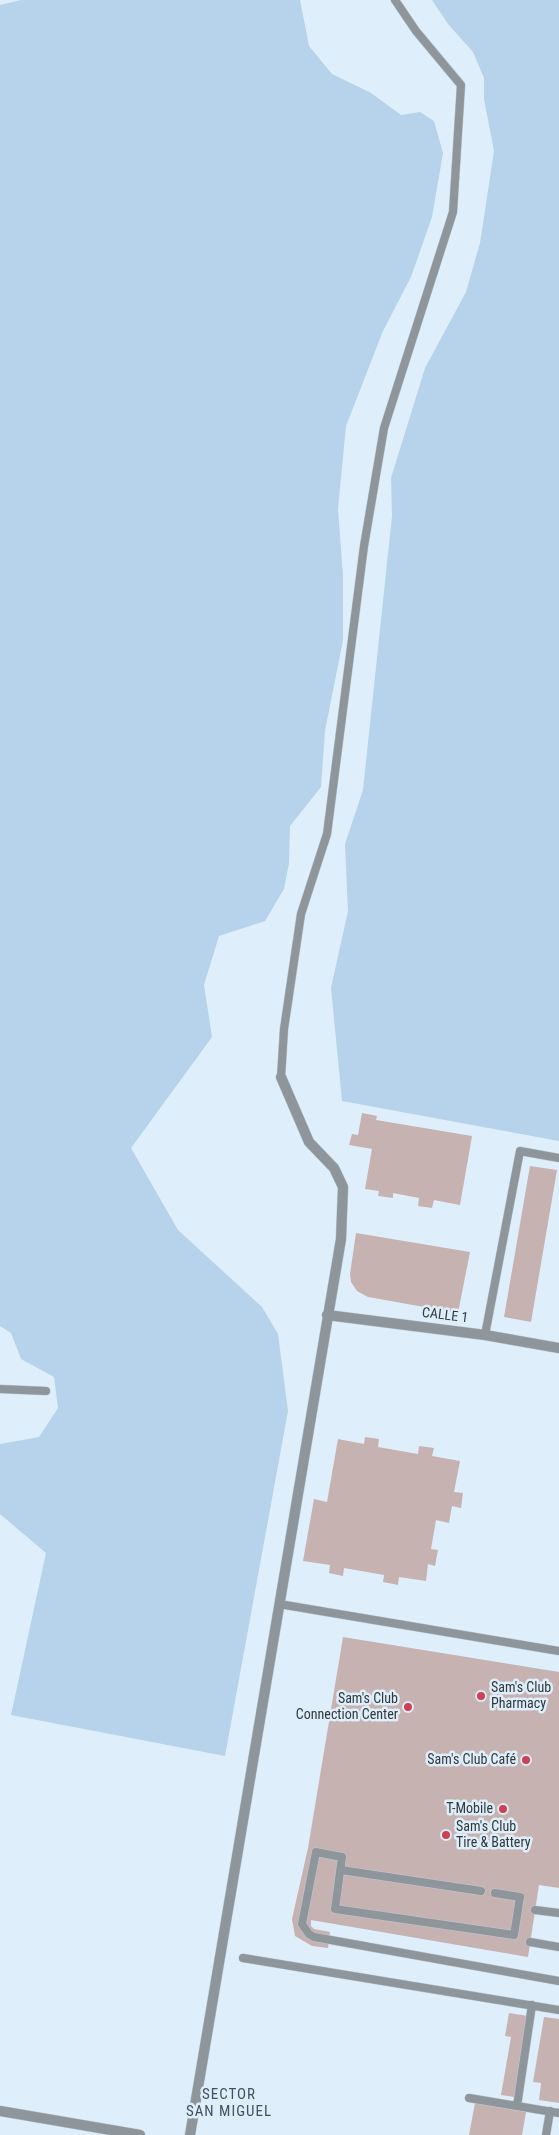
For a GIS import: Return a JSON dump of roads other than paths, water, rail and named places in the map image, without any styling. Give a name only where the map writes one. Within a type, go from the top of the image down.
[{"type":"street","points":[[190,2135],[341,1239],[343,1187],[334,1168],[309,1142],[281,1077]]},
{"type":"street","name":"CALLE 1","points":[[328,1315],[486,1335],[559,1348]]},
{"type":"street","points":[[0,2110],[140,2135]]},
{"type":"lane","points":[[281,1077],[284,1029],[301,914],[327,834],[364,546],[384,428],[453,212],[461,85],[416,31],[395,0]]},
{"type":"lane","points":[[486,1335],[520,1151],[559,1158]]},
{"type":"lane","points":[[0,1389],[46,1391]]},
{"type":"lane","points":[[279,1604],[559,1651]]},
{"type":"lane","points":[[495,1893],[520,1897],[514,1935],[335,1909],[342,1857],[316,1852],[302,1924],[309,1934],[314,1937],[559,1981]]},
{"type":"lane","points":[[341,1870],[481,1891]]},
{"type":"lane","points":[[535,1910],[559,1913]]},
{"type":"lane","points":[[530,1942],[559,1947]]},
{"type":"lane","points":[[243,1958],[559,2010]]},
{"type":"lane","points":[[517,2106],[532,2006]]},
{"type":"lane","points":[[469,2098],[559,2113]]},
{"type":"lane","points":[[546,2135],[550,2111]]},
{"type":"place","name":"Sam's Club Pharmacy","points":[[481,1696]]},
{"type":"place","name":"Sam's Club Connection Center","points":[[408,1707]]},
{"type":"place","name":"Sam's Club Café","points":[[526,1760]]},
{"type":"place","name":"T-Mobile","points":[[503,1809]]},
{"type":"place","name":"Sam's Club Tire & Battery","points":[[446,1835]]},
{"type":"district","name":"SECTOR SAN MIGUEL","points":[[229,2104]]}]
